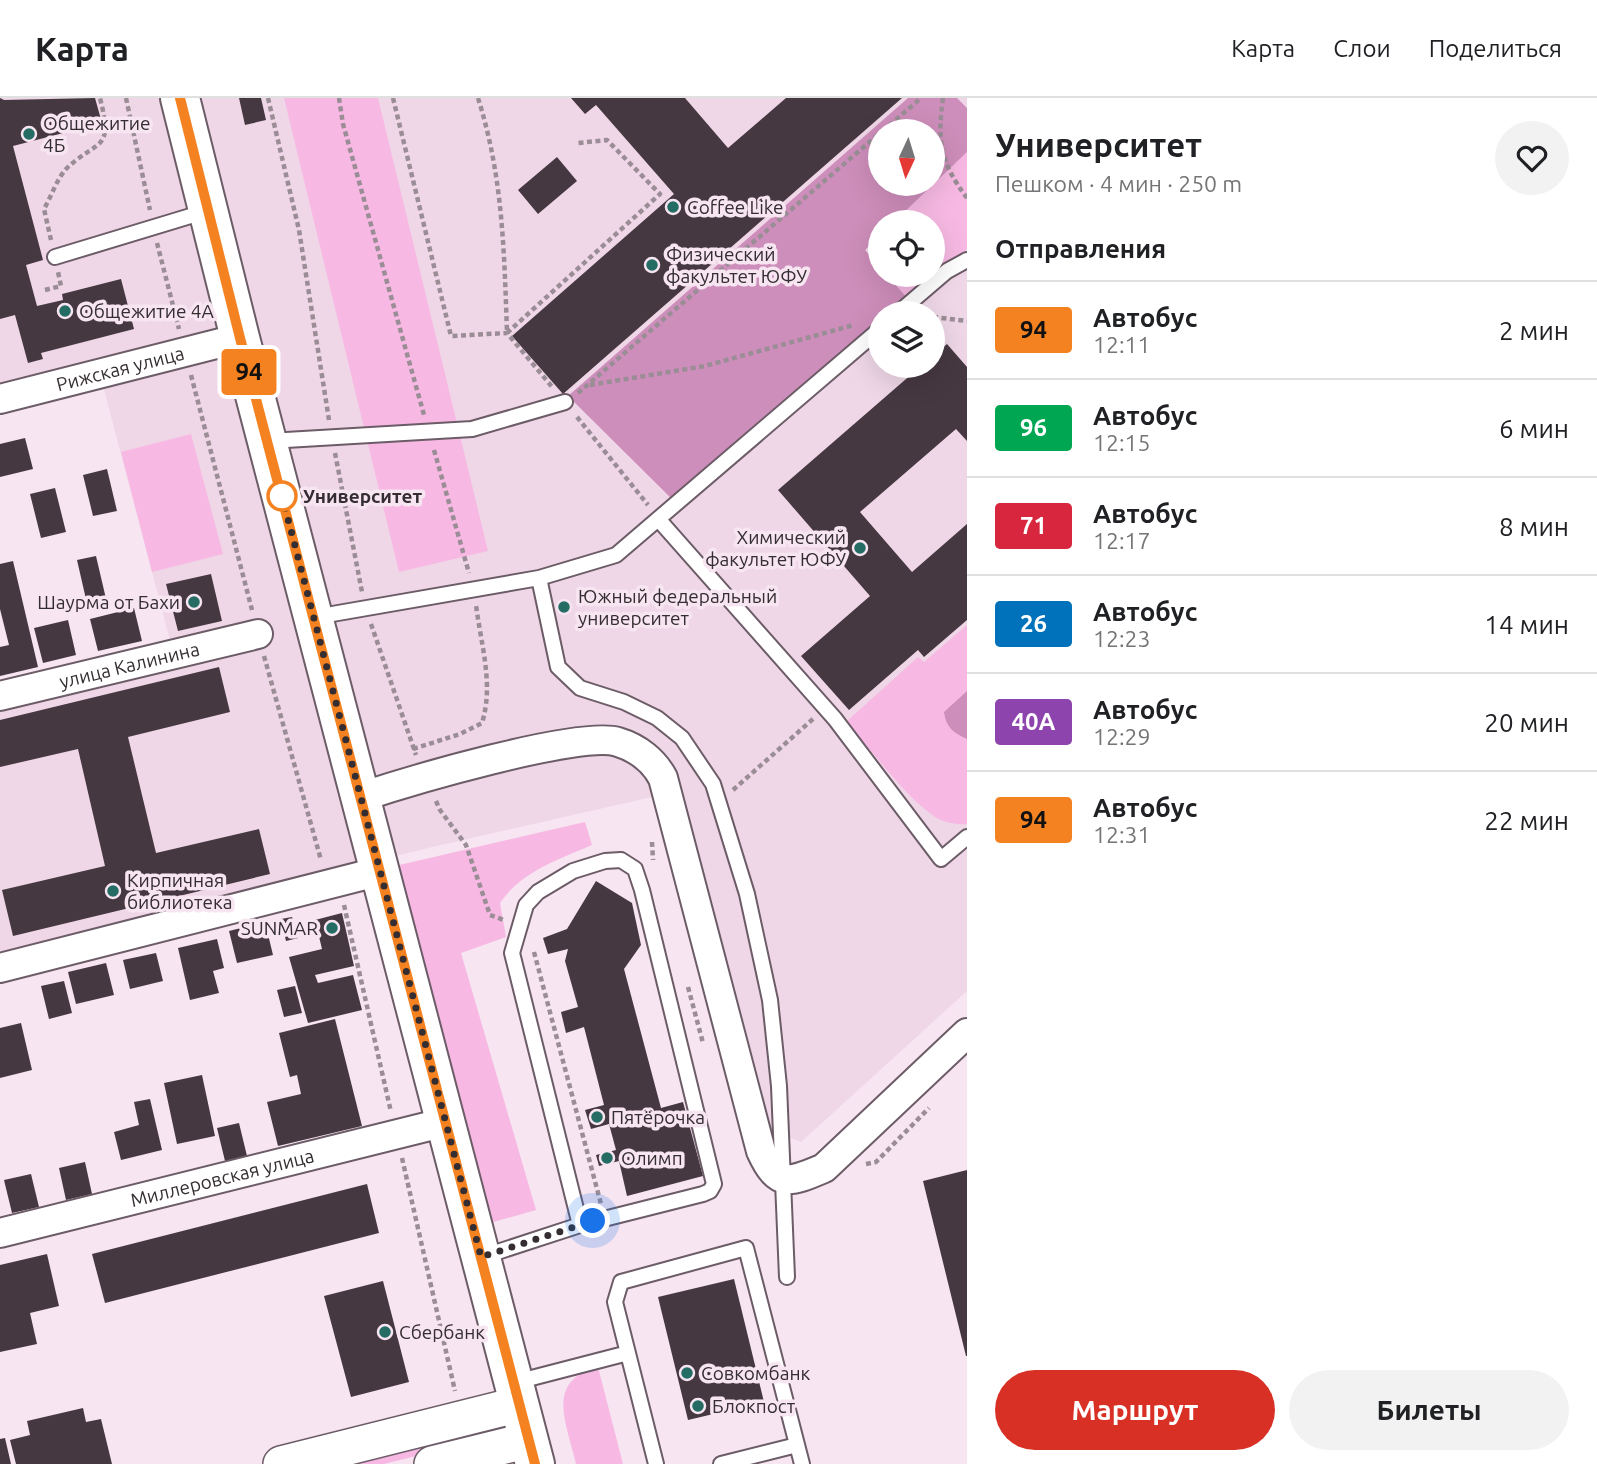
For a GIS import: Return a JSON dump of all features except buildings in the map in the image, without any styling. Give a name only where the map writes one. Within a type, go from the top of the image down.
[{"type":"main road","points":[[180,98],[240,338],[525,1423]]},
{"type":"street","name":"Рижская улица","points":[[0,399],[240,338]]},
{"type":"street","name":"улица Калинина","points":[[0,696],[258,634]]},
{"type":"street","points":[[361,797],[427,775],[589,741],[617,741],[655,763],[663,778],[761,1151],[770,1172],[783,1179],[801,1178],[824,1168],[967,1033]]},
{"type":"street","points":[[0,968],[381,871]]},
{"type":"street","name":"Миллеровская улица","points":[[0,1233],[446,1122]]},
{"type":"street","points":[[281,1464],[461,1419],[525,1423]]},
{"type":"street","points":[[432,1464],[525,1423]]},
{"type":"lane","points":[[55,257],[208,210]]},
{"type":"lane","points":[[912,301],[947,271],[967,260]]},
{"type":"lane","points":[[314,618],[539,578],[616,555],[868,339]]},
{"type":"lane","points":[[267,441],[472,429],[565,402]]},
{"type":"lane","points":[[659,520],[826,708],[941,859],[967,837]]},
{"type":"lane","points":[[539,578],[558,667],[580,688],[624,702],[657,718],[682,738],[713,784],[747,894],[770,1000],[779,1086],[787,1277]]},
{"type":"lane","points":[[481,1257],[580,1225],[710,1191],[714,1178],[635,869],[621,860],[573,871],[538,892],[515,926],[512,953],[580,1225]]},
{"type":"lane","points":[[656,1464],[614,1302],[621,1282],[746,1248],[802,1464]]},
{"type":"lane","points":[[525,1423],[628,1353]]},
{"type":"lane","points":[[721,1464],[797,1445]]},
{"type":"path","points":[[55,257],[44,209],[65,170],[101,145],[107,126],[100,98]]},
{"type":"path","points":[[393,98],[451,336],[507,333],[660,194],[607,140],[578,143]]},
{"type":"path","points":[[478,98],[492,142],[501,197],[507,333],[659,520]]},
{"type":"path","points":[[896,119],[921,98]]},
{"type":"path","points":[[943,98],[938,136],[952,178],[967,198]]},
{"type":"path","points":[[565,402],[589,385],[868,143]]},
{"type":"path","points":[[945,318],[967,321]]},
{"type":"path","points":[[589,385],[705,366],[864,323]]},
{"type":"path","points":[[258,634],[333,883],[397,1134],[461,1419]]},
{"type":"path","points":[[718,800],[826,708]]},
{"type":"path","points":[[435,798],[440,810],[466,845],[490,915],[528,932],[603,1210]]},
{"type":"shaded area","name":"Южный федеральный университет","points":[[0,98],[967,98],[967,991],[801,1142],[759,1125],[674,792],[428,848],[0,955],[0,708],[176,663],[97,363],[0,388]]},
{"type":"shaded area","points":[[284,98],[378,98],[488,551],[399,572]]},
{"type":"shaded area","points":[[908,98],[957,98],[967,108],[967,152],[945,173],[945,119],[884,119]]},
{"type":"shaded area","points":[[868,133],[868,196],[921,196],[907,210],[868,210],[868,247],[865,250],[868,253],[868,287],[898,287],[908,299],[868,301],[868,333],[675,502],[568,396]]},
{"type":"shaded area","points":[[967,152],[967,249],[945,268],[945,210],[907,210],[921,196],[945,196],[945,173]]},
{"type":"shaded area","points":[[898,287],[922,287],[908,299]]},
{"type":"shaded area","points":[[191,434],[223,554],[152,572],[121,452]]},
{"type":"shaded area","points":[[967,625],[967,824],[962,824],[939,819],[920,805],[846,722],[918,657],[924,662]]},
{"type":"shaded area","points":[[967,691],[967,739],[951,729],[944,712]]},
{"type":"shaded area","points":[[585,822],[592,845],[529,875],[500,903],[506,937],[461,953],[536,1210],[490,1223],[395,866]]},
{"type":"shaded area","points":[[598,1367],[623,1464],[576,1464],[568,1434],[563,1406],[565,1393],[571,1382],[581,1374]]},
{"type":"shaded area","points":[[464,1434],[465,1439],[460,1445],[384,1464],[329,1464]]},
{"type":"bus line","name":"94","points":[[180,98],[240,338],[535,1464]]},
{"type":"place","name":"Общежитие 4Б","points":[[29,134]]},
{"type":"place","name":"Coffee Like","points":[[673,207]]},
{"type":"place","name":"Физический факультет ЮФУ","points":[[652,265]]},
{"type":"place","name":"Общежитие 4А","points":[[65,311]]},
{"type":"place","name":"Университет","points":[[282,496]]},
{"type":"place","name":"Химический факультет ЮФУ","points":[[860,548]]},
{"type":"place","name":"Шаурма от Бахи","points":[[194,602]]},
{"type":"place","name":"Южный федеральный университет","points":[[564,607]]},
{"type":"place","name":"Кирпичная библиотека","points":[[113,891]]},
{"type":"place","name":"SUNMAR","points":[[332,928]]},
{"type":"place","name":"Пятёрочка","points":[[597,1117]]},
{"type":"place","name":"Олимп","points":[[607,1158]]},
{"type":"place","name":"Сбербанк","points":[[385,1332]]},
{"type":"place","name":"Совкомбанк","points":[[687,1373]]},
{"type":"place","name":"Блокпост","points":[[698,1406]]},
{"type":"route","points":[[282,496],[481,1257],[593,1221]]}]
